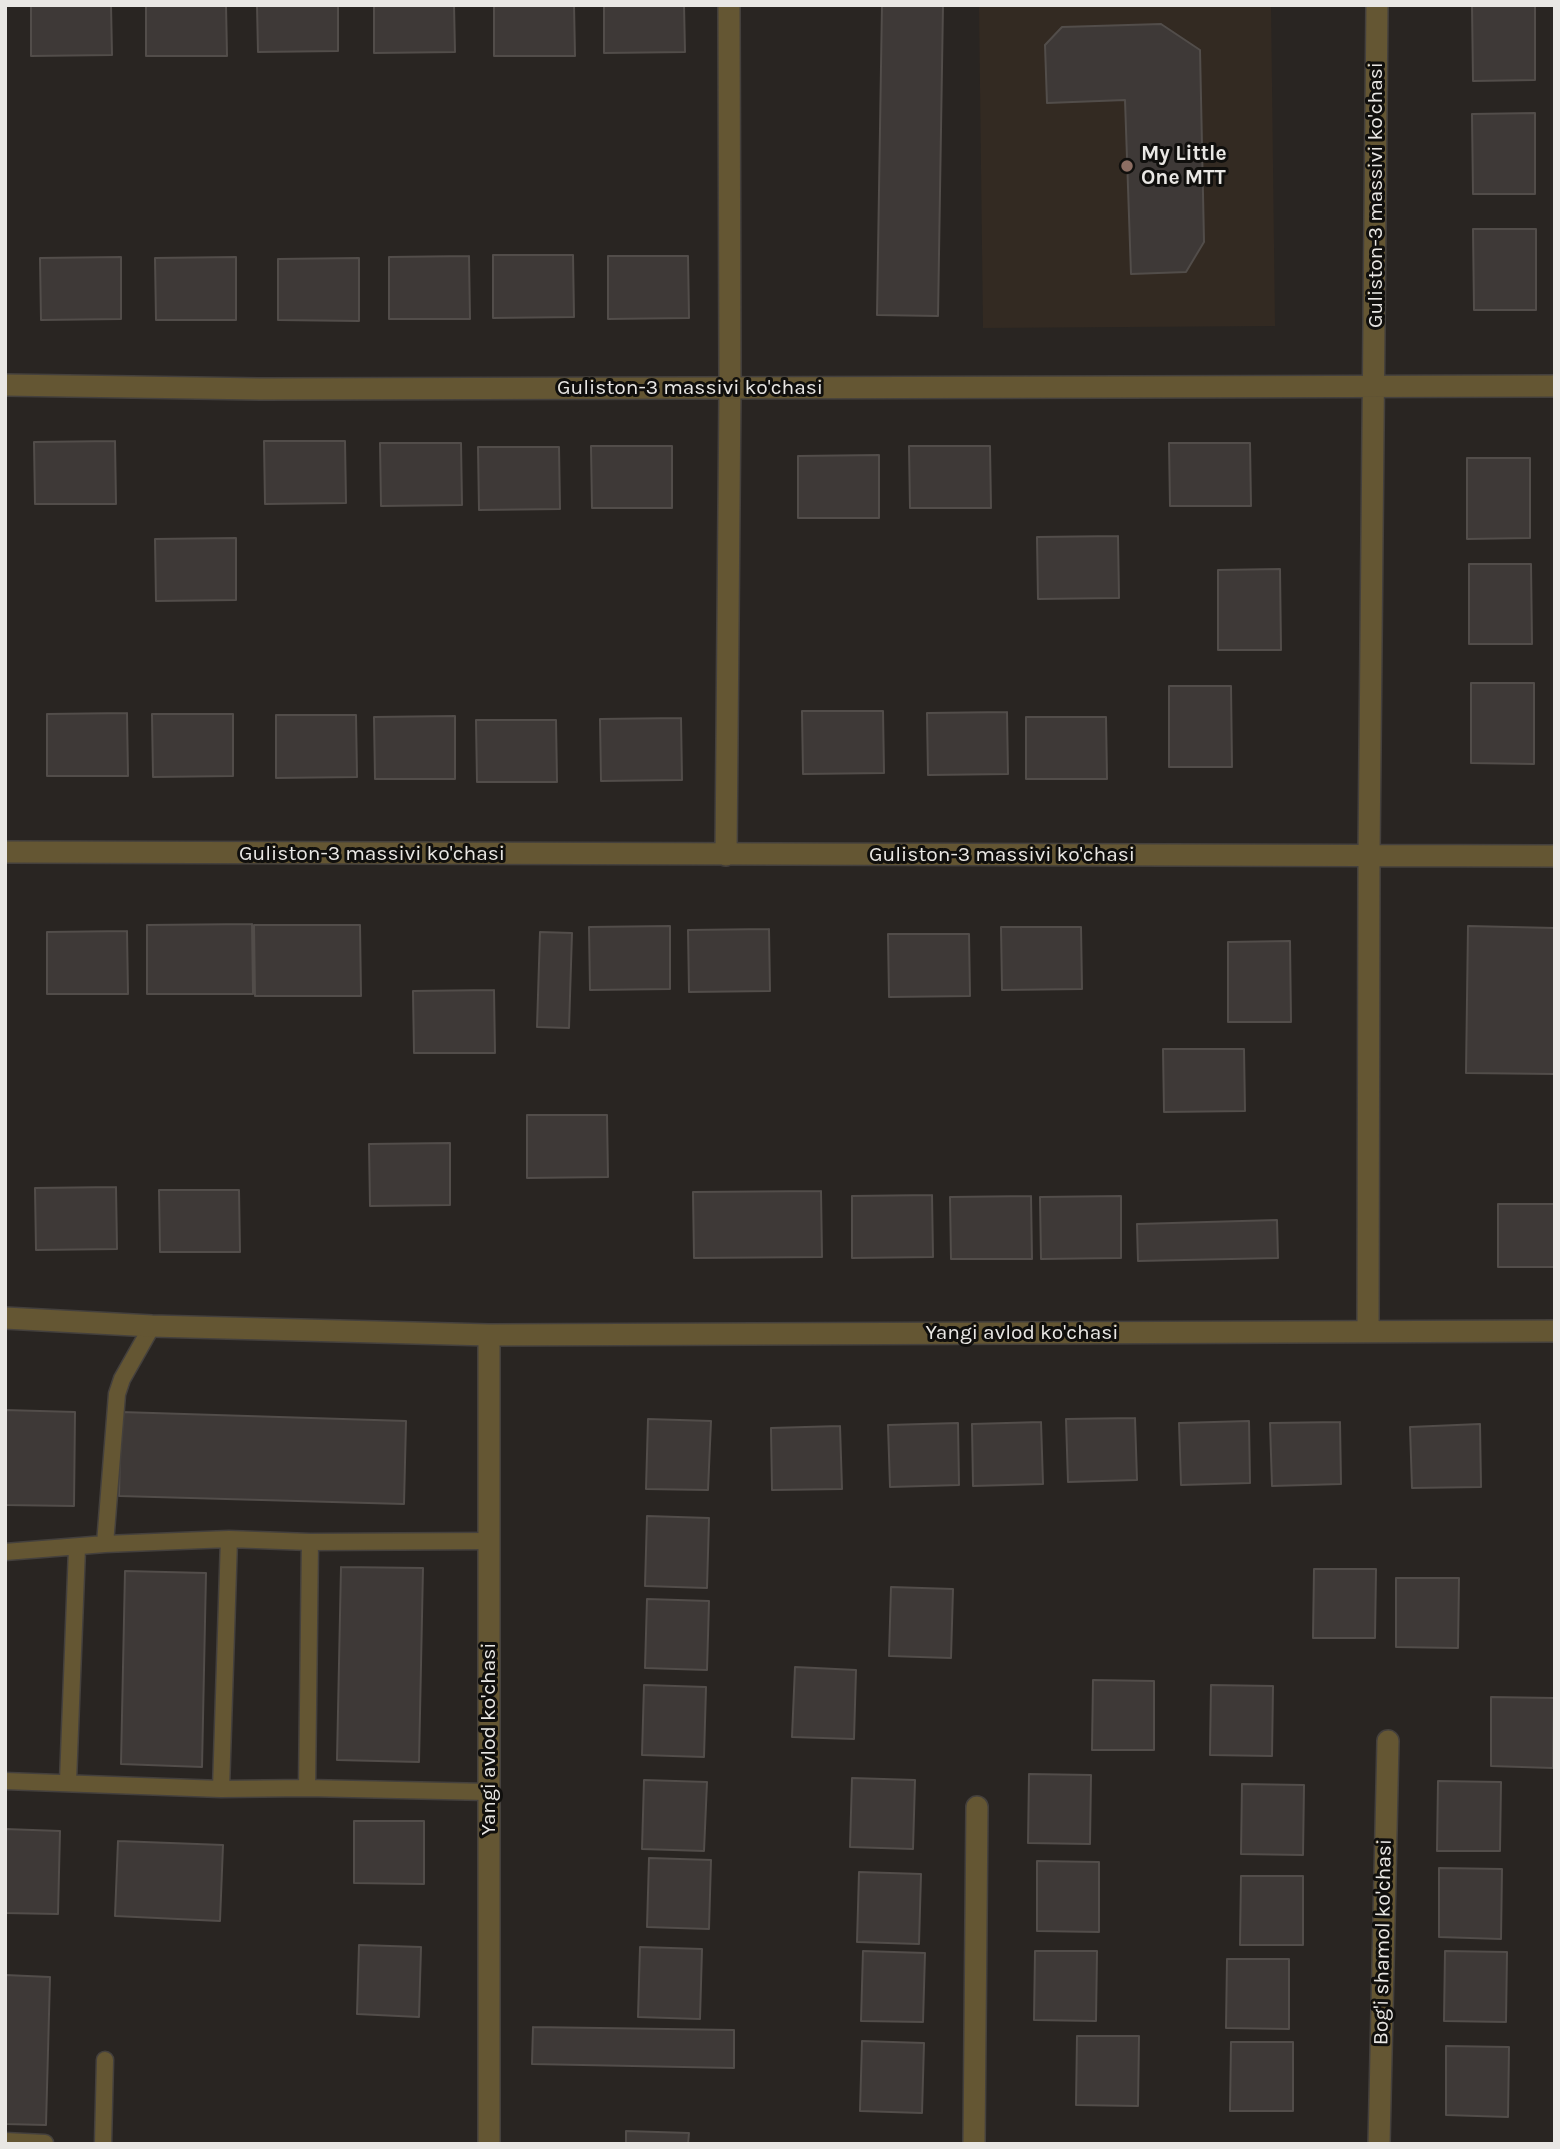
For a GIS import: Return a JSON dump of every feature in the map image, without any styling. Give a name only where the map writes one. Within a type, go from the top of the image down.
[{"type":"street","points":[[726,855],[730,389],[729,5]]},
{"type":"street","name":"Guliston-3 massivi ko'chasi","points":[[1368,1331],[1369,856],[1377,5]]},
{"type":"street","name":"Guliston-3 massivi ko'chasi","points":[[5,385],[260,389],[1555,386]]},
{"type":"street","name":"Guliston-3 massivi ko'chasi","points":[[5,852],[1555,856]]},
{"type":"street","name":"Yangi avlod ko'chasi","points":[[5,1318],[152,1326],[489,1335],[1555,1331]]},
{"type":"street","name":"Yangi avlod ko'chasi","points":[[489,1335],[489,2144]]},
{"type":"street","name":"Bog'i shamol ko'chasi","points":[[1379,2144],[1388,1741]]},
{"type":"street","points":[[974,2144],[977,1807]]},
{"type":"lane","points":[[105,1545],[117,1394],[122,1379],[152,1326]]},
{"type":"lane","points":[[221,1788],[229,1539]]},
{"type":"lane","points":[[5,1552],[229,1539],[310,1542],[489,1541]]},
{"type":"lane","points":[[307,1788],[310,1542]]},
{"type":"lane","points":[[68,1781],[77,1548]]},
{"type":"lane","points":[[5,1781],[489,1792]]},
{"type":"lane","points":[[103,2144],[105,2060]]},
{"type":"lane","points":[[5,2141],[45,2143]]},
{"type":"shaded area","name":"My Little One MTT","points":[[979,5],[1271,5],[1275,326],[983,328]]},
{"type":"building","points":[[31,5],[111,5],[112,55],[31,56]]},
{"type":"building","points":[[146,5],[226,5],[227,56],[146,56]]},
{"type":"building","points":[[257,5],[338,5],[338,51],[258,52]]},
{"type":"building","points":[[374,5],[454,5],[455,52],[374,53]]},
{"type":"building","points":[[494,5],[574,5],[575,56],[494,56]]},
{"type":"building","points":[[604,5],[684,5],[685,52],[604,53]]},
{"type":"building","points":[[882,5],[943,5],[938,316],[877,315]]},
{"type":"building","points":[[1472,5],[1535,5],[1535,80],[1473,81]]},
{"type":"building","points":[[1161,24],[1200,50],[1204,242],[1186,272],[1131,274],[1125,100],[1047,103],[1045,45],[1062,27]]},
{"type":"building","points":[[1535,113],[1535,194],[1473,194],[1472,114]]},
{"type":"building","points":[[1473,229],[1536,229],[1536,310],[1474,310]]},
{"type":"building","points":[[493,255],[573,255],[574,317],[493,318]]},
{"type":"building","points":[[469,256],[470,319],[389,319],[389,257]]},
{"type":"building","points":[[608,256],[688,256],[689,318],[608,319]]},
{"type":"building","points":[[121,257],[121,319],[41,320],[40,258]]},
{"type":"building","points":[[236,257],[236,320],[156,320],[155,258]]},
{"type":"building","points":[[359,258],[359,321],[278,320],[278,259]]},
{"type":"building","points":[[115,441],[116,504],[35,504],[34,442]]},
{"type":"building","points":[[264,441],[345,441],[346,503],[265,504]]},
{"type":"building","points":[[380,443],[461,443],[462,505],[381,506]]},
{"type":"building","points":[[1169,443],[1250,443],[1251,506],[1170,506]]},
{"type":"building","points":[[591,446],[672,446],[672,508],[592,508]]},
{"type":"building","points":[[909,446],[990,446],[991,508],[910,508]]},
{"type":"building","points":[[478,447],[559,447],[560,509],[479,510]]},
{"type":"building","points":[[879,455],[879,518],[798,518],[798,456]]},
{"type":"building","points":[[1467,458],[1530,458],[1530,538],[1467,539]]},
{"type":"building","points":[[1118,536],[1119,598],[1038,599],[1037,537]]},
{"type":"building","points":[[236,538],[236,600],[156,601],[155,539]]},
{"type":"building","points":[[1469,564],[1531,564],[1532,644],[1469,644]]},
{"type":"building","points":[[1280,569],[1281,650],[1218,650],[1218,570]]},
{"type":"building","points":[[1471,683],[1534,683],[1534,764],[1471,763]]},
{"type":"building","points":[[1169,686],[1231,686],[1232,767],[1169,767]]},
{"type":"building","points":[[802,711],[883,711],[884,773],[803,774]]},
{"type":"building","points":[[1007,712],[1008,774],[928,775],[927,713]]},
{"type":"building","points":[[127,713],[128,776],[47,776],[47,714]]},
{"type":"building","points":[[152,714],[233,714],[233,776],[153,777]]},
{"type":"building","points":[[276,715],[356,715],[357,777],[276,778]]},
{"type":"building","points":[[455,716],[455,779],[375,779],[374,717]]},
{"type":"building","points":[[1026,717],[1106,717],[1107,779],[1026,779]]},
{"type":"building","points":[[681,718],[682,780],[601,781],[600,719]]},
{"type":"building","points":[[476,720],[556,720],[557,782],[477,782]]},
{"type":"building","points":[[252,924],[253,994],[147,994],[147,925]]},
{"type":"building","points":[[254,925],[360,925],[361,996],[255,996]]},
{"type":"building","points":[[670,926],[670,989],[590,990],[589,927]]},
{"type":"building","points":[[1468,926],[1555,928],[1555,1074],[1466,1073]]},
{"type":"building","points":[[1001,927],[1081,927],[1082,989],[1002,990]]},
{"type":"building","points":[[769,929],[770,991],[689,992],[688,930]]},
{"type":"building","points":[[127,931],[128,994],[47,994],[47,932]]},
{"type":"building","points":[[540,932],[572,933],[569,1028],[537,1027]]},
{"type":"building","points":[[888,934],[969,934],[970,996],[889,997]]},
{"type":"building","points":[[1290,941],[1291,1022],[1228,1022],[1228,942]]},
{"type":"building","points":[[494,990],[495,1053],[414,1053],[413,991]]},
{"type":"building","points":[[1163,1049],[1244,1049],[1245,1111],[1164,1112]]},
{"type":"building","points":[[527,1115],[607,1115],[608,1177],[527,1178]]},
{"type":"building","points":[[450,1143],[450,1205],[370,1206],[369,1144]]},
{"type":"building","points":[[116,1187],[117,1249],[36,1250],[35,1188]]},
{"type":"building","points":[[159,1190],[239,1190],[240,1252],[160,1252]]},
{"type":"building","points":[[821,1191],[822,1257],[694,1258],[693,1192]]},
{"type":"building","points":[[932,1195],[933,1257],[852,1258],[852,1196]]},
{"type":"building","points":[[1031,1196],[1032,1259],[951,1259],[950,1197]]},
{"type":"building","points":[[1121,1196],[1121,1258],[1041,1259],[1040,1197]]},
{"type":"building","points":[[1498,1204],[1555,1204],[1555,1267],[1498,1267]]},
{"type":"building","points":[[1277,1220],[1278,1258],[1138,1261],[1137,1224]]},
{"type":"building","points":[[5,1410],[75,1412],[74,1506],[5,1505]]},
{"type":"building","points":[[121,1412],[406,1421],[404,1504],[119,1496]]},
{"type":"building","points":[[1135,1418],[1137,1480],[1068,1482],[1066,1419]]},
{"type":"building","points":[[648,1419],[711,1421],[708,1490],[646,1489]]},
{"type":"building","points":[[1249,1421],[1250,1483],[1181,1485],[1179,1423]]},
{"type":"building","points":[[1041,1422],[1043,1484],[973,1486],[972,1424]]},
{"type":"building","points":[[1340,1422],[1341,1484],[1272,1486],[1270,1423]]},
{"type":"building","points":[[958,1423],[959,1485],[890,1487],[888,1425]]},
{"type":"building","points":[[1480,1424],[1481,1487],[1412,1488],[1410,1427]]},
{"type":"building","points":[[840,1426],[842,1489],[772,1490],[771,1428]]},
{"type":"building","points":[[647,1516],[709,1518],[707,1588],[645,1586]]},
{"type":"building","points":[[341,1567],[423,1568],[419,1762],[337,1760]]},
{"type":"building","points":[[1314,1569],[1376,1569],[1375,1638],[1313,1638]]},
{"type":"building","points":[[125,1571],[206,1573],[202,1767],[121,1764]]},
{"type":"building","points":[[1396,1578],[1459,1578],[1458,1648],[1396,1647]]},
{"type":"building","points":[[891,1587],[953,1589],[951,1658],[889,1656]]},
{"type":"building","points":[[647,1599],[709,1601],[707,1670],[645,1668]]},
{"type":"building","points":[[795,1667],[856,1670],[854,1739],[792,1737]]},
{"type":"building","points":[[1093,1680],[1154,1681],[1154,1750],[1092,1750]]},
{"type":"building","points":[[644,1685],[706,1687],[704,1757],[642,1755]]},
{"type":"building","points":[[1211,1685],[1273,1686],[1272,1756],[1210,1755]]},
{"type":"building","points":[[1491,1697],[1554,1698],[1553,1768],[1491,1766]]},
{"type":"building","points":[[1029,1774],[1091,1775],[1090,1844],[1028,1843]]},
{"type":"building","points":[[852,1778],[915,1780],[913,1849],[850,1847]]},
{"type":"building","points":[[644,1780],[707,1782],[704,1851],[642,1849]]},
{"type":"building","points":[[1438,1781],[1501,1782],[1500,1851],[1437,1851]]},
{"type":"building","points":[[1242,1784],[1304,1785],[1303,1855],[1241,1854]]},
{"type":"building","points":[[354,1821],[424,1821],[424,1884],[354,1883]]},
{"type":"building","points":[[5,1829],[60,1831],[58,1914],[5,1913]]},
{"type":"building","points":[[118,1841],[223,1845],[220,1921],[115,1916]]},
{"type":"building","points":[[649,1858],[711,1860],[709,1929],[647,1927]]},
{"type":"building","points":[[1037,1861],[1099,1862],[1099,1932],[1037,1931]]},
{"type":"building","points":[[1439,1868],[1502,1869],[1501,1939],[1439,1937]]},
{"type":"building","points":[[859,1872],[921,1874],[919,1944],[857,1942]]},
{"type":"building","points":[[1241,1876],[1303,1876],[1303,1945],[1240,1945]]},
{"type":"building","points":[[359,1945],[421,1947],[419,2017],[357,2014]]},
{"type":"building","points":[[640,1947],[702,1949],[700,2019],[638,2017]]},
{"type":"building","points":[[863,1951],[925,1953],[923,2022],[861,2021]]},
{"type":"building","points":[[1035,1951],[1097,1951],[1096,2021],[1034,2020]]},
{"type":"building","points":[[1445,1951],[1507,1952],[1506,2022],[1444,2021]]},
{"type":"building","points":[[1227,1959],[1289,1959],[1289,2029],[1226,2028]]},
{"type":"building","points":[[5,1975],[50,1977],[46,2125],[5,2124]]},
{"type":"building","points":[[533,2027],[734,2030],[734,2068],[532,2064]]},
{"type":"building","points":[[1077,2036],[1139,2036],[1138,2106],[1076,2105]]},
{"type":"building","points":[[862,2041],[924,2043],[922,2113],[860,2111]]},
{"type":"building","points":[[1231,2042],[1293,2042],[1293,2111],[1230,2111]]},
{"type":"building","points":[[1446,2046],[1509,2047],[1508,2117],[1446,2115]]},
{"type":"building","points":[[626,2131],[689,2133],[688,2144],[626,2144]]},
{"type":"place","name":"My Little One MTT","points":[[1127,166]]}]
